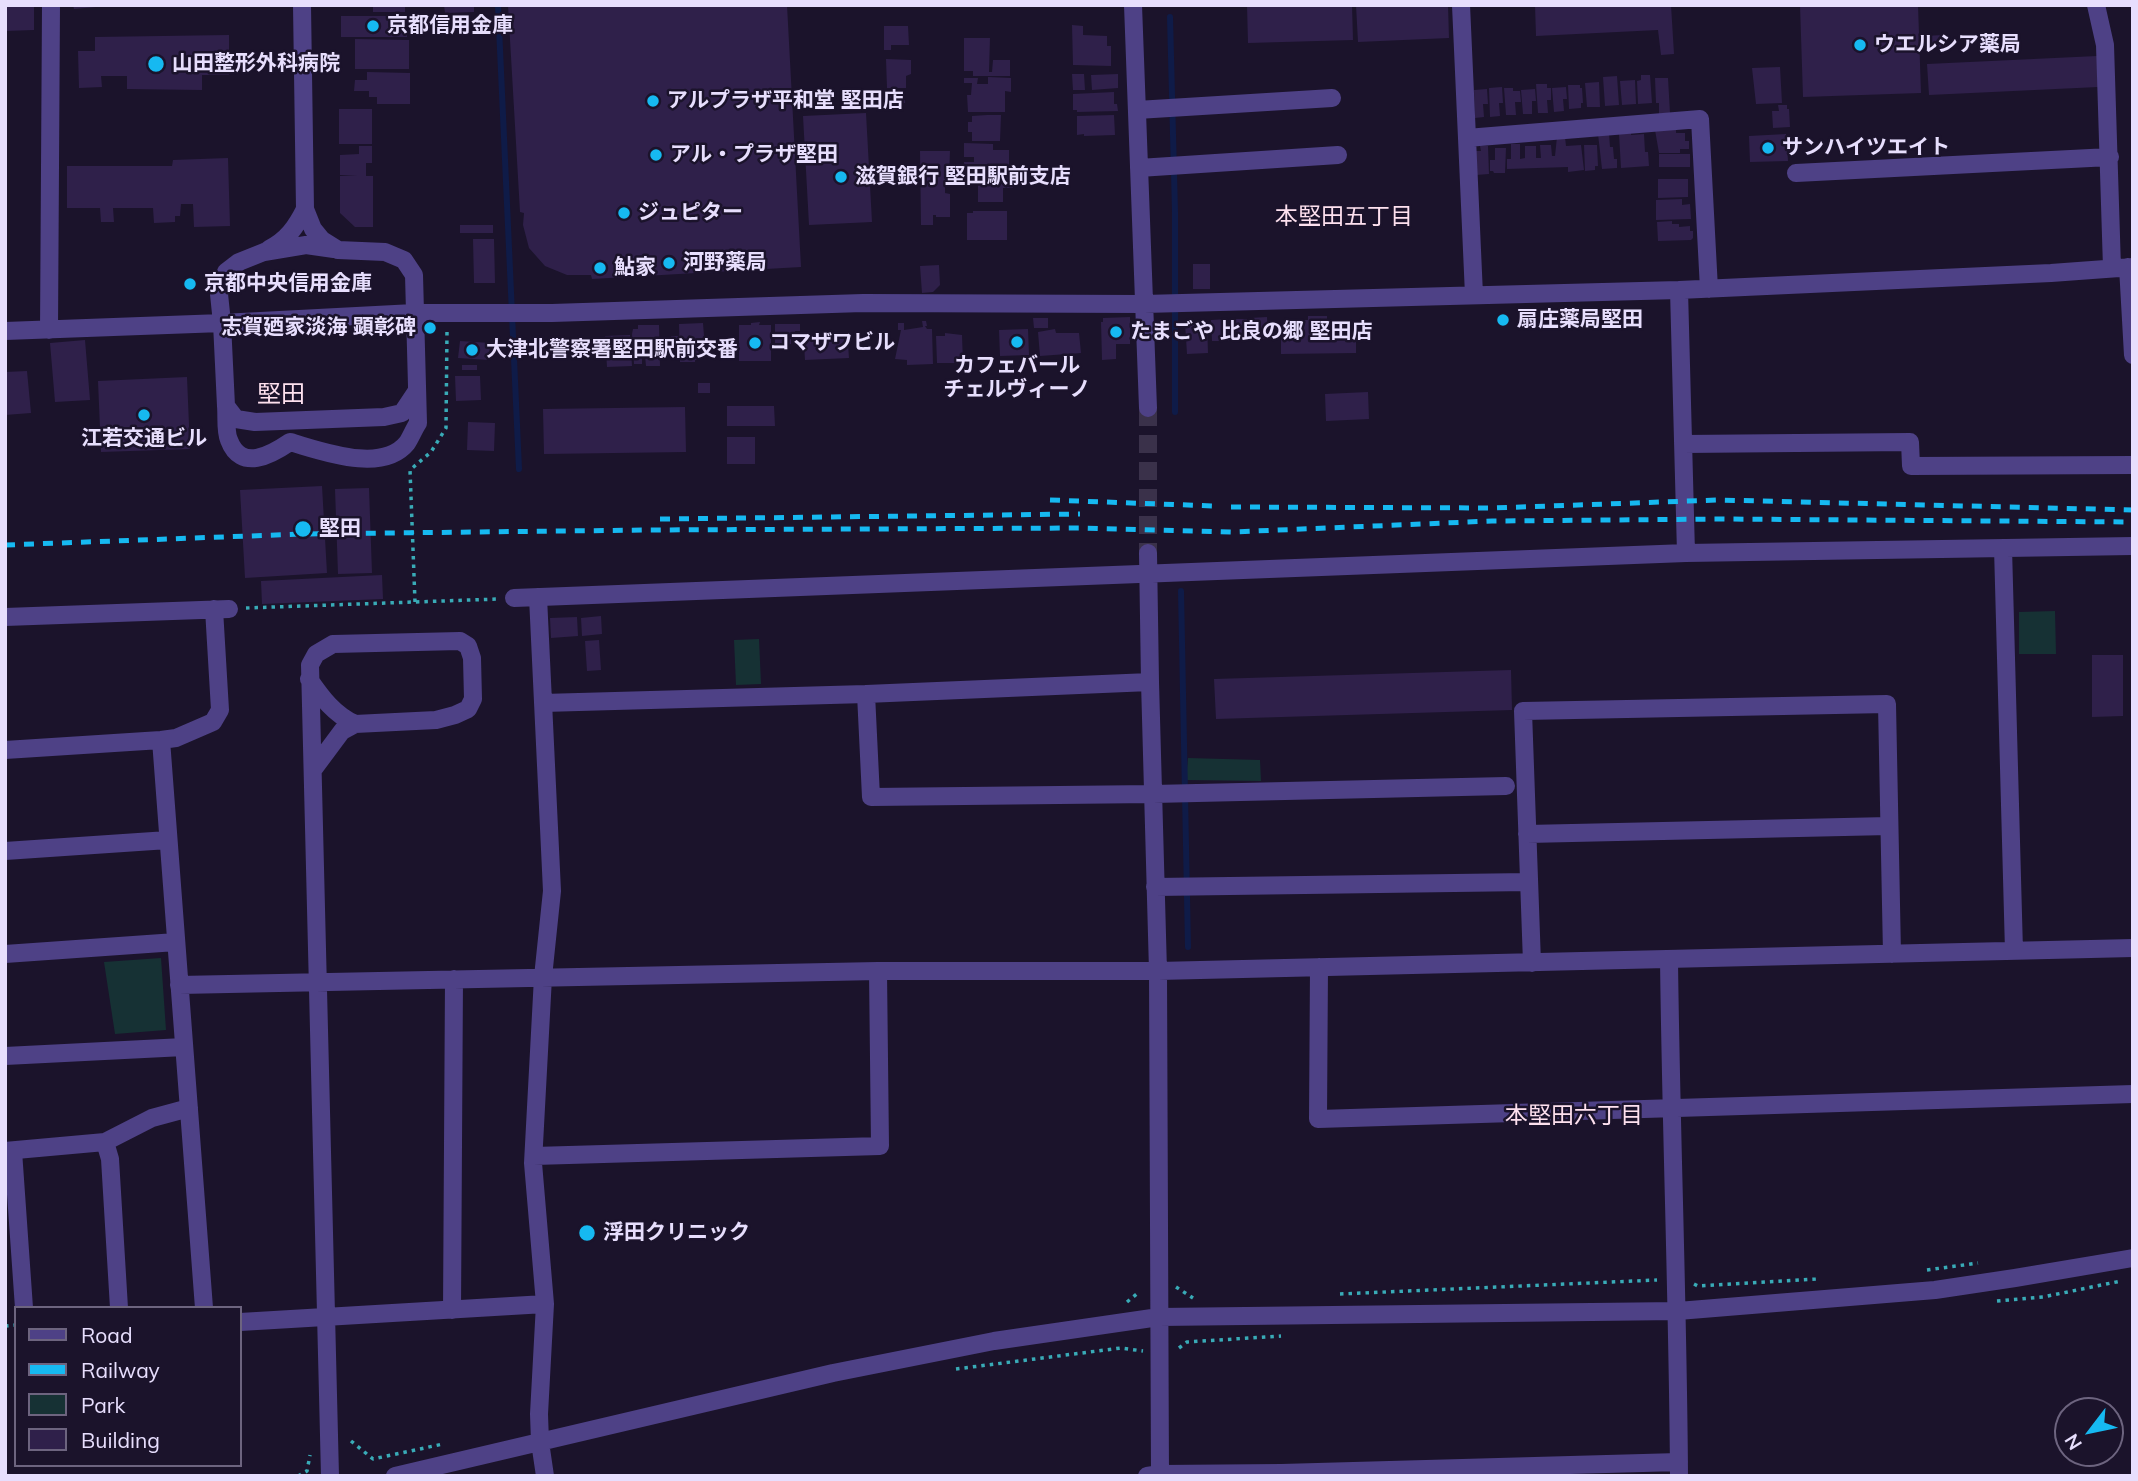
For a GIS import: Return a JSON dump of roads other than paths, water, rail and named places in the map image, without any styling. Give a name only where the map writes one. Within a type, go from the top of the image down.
[{"type":"street","points":[[49,330],[51,5]]},
{"type":"street","points":[[302,5],[305,209],[313,229],[322,240],[338,250]]},
{"type":"street","points":[[1133,5],[1148,408]]},
{"type":"street","points":[[1461,5],[1474,295]]},
{"type":"street","points":[[2096,5],[2105,45],[2110,157],[2126,267],[2133,355]]},
{"type":"street","points":[[1137,110],[1332,97]]},
{"type":"street","points":[[1467,138],[1700,120],[1709,289]]},
{"type":"street","points":[[1139,168],[1338,155]]},
{"type":"street","points":[[1796,173],[2110,157]]},
{"type":"street","points":[[290,442],[270,456],[251,459],[236,451],[228,439],[219,294],[226,272],[239,262],[281,243],[297,227],[305,209]]},
{"type":"street","points":[[264,252],[306,246],[385,252],[404,260],[414,275],[418,423],[406,444],[390,456],[365,459],[339,456],[290,442]]},
{"type":"street","points":[[5,331],[414,313],[552,313],[863,303],[1144,304],[1679,290],[2037,274],[2126,267]]},
{"type":"street","points":[[1679,290],[1686,553]]},
{"type":"street","points":[[226,406],[236,419],[255,422],[384,418],[402,412],[416,392]]},
{"type":"street","points":[[288,421],[290,442]]},
{"type":"street","points":[[1683,444],[1910,442],[1910,467],[2133,466]]},
{"type":"street","points":[[514,598],[1686,553],[2133,546]]},
{"type":"street","points":[[2003,548],[2014,951]]},
{"type":"street","points":[[1148,553],[1158,971],[1159,1317],[1156,1475],[1679,1469],[1669,959]]},
{"type":"street","points":[[538,597],[552,891],[542,976],[534,1156],[535,1205],[545,1304],[539,1414],[545,1476]]},
{"type":"street","points":[[5,617],[221,609],[220,710],[213,722],[176,738],[5,750]]},
{"type":"street","points":[[309,679],[326,703],[343,718],[355,723],[436,720],[455,716],[468,709],[473,699],[472,658],[468,646],[460,641],[333,644],[316,653],[310,665],[309,679],[330,1476]]},
{"type":"street","points":[[544,703],[866,694],[1150,682]]},
{"type":"street","points":[[866,694],[871,797],[1506,786]]},
{"type":"street","points":[[1532,962],[1523,711],[1887,704],[1892,954]]},
{"type":"street","points":[[313,770],[342,731],[355,723]]},
{"type":"street","points":[[160,740],[204,1306]]},
{"type":"street","points":[[1527,834],[1889,826]]},
{"type":"street","points":[[5,851],[168,840]]},
{"type":"street","points":[[1156,887],[1529,882]]},
{"type":"street","points":[[5,954],[176,943]]},
{"type":"street","points":[[179,985],[878,971],[1158,971],[2133,948]]},
{"type":"street","points":[[1319,967],[1318,1119],[2133,1094]]},
{"type":"street","points":[[534,1156],[880,1146],[878,971]]},
{"type":"street","points":[[452,1310],[454,979]]},
{"type":"street","points":[[5,1056],[184,1047]]},
{"type":"street","points":[[23,1306],[13,1272],[9,1151],[105,1142],[152,1118],[189,1108]]},
{"type":"street","points":[[105,1142],[110,1158],[119,1306]]},
{"type":"street","points":[[395,1476],[833,1373],[994,1341],[1159,1317],[1678,1311],[1935,1290],[2133,1258]]},
{"type":"street","points":[[242,1322],[545,1304]]},
{"type":"waterway","points":[[498,5],[519,469]]},
{"type":"waterway","points":[[1170,17],[1175,212],[1175,412]]},
{"type":"waterway","points":[[1181,591],[1188,947]]},
{"type":"tunnel","points":[[1148,408],[1148,553]]},
{"type":"railway","points":[[1050,500],[1214,506]]},
{"type":"railway","points":[[1231,507],[1493,508],[1718,500],[2133,510]]},
{"type":"railway","points":[[660,519],[1080,514]]},
{"type":"railway","points":[[5,545],[303,534],[649,530],[1079,528],[1232,532],[1492,521],[1722,519],[2133,522]]},
{"type":"place","name":"京都信用金庫","points":[[373,26]]},
{"type":"place","name":"ウエルシア薬局","points":[[1860,45]]},
{"type":"place","name":"山田整形外科病院","points":[[156,64]]},
{"type":"place","name":"アルプラザ平和堂 堅田店","points":[[653,101]]},
{"type":"place","name":"サンハイツエイト","points":[[1768,148]]},
{"type":"place","name":"アル・プラザ堅田","points":[[656,155]]},
{"type":"place","name":"滋賀銀行 堅田駅前支店","points":[[841,177]]},
{"type":"place","name":"ジュピター","points":[[624,213]]},
{"type":"place","name":"河野薬局","points":[[669,263]]},
{"type":"place","name":"鮎家","points":[[600,268]]},
{"type":"place","name":"京都中央信用金庫","points":[[190,284]]},
{"type":"place","name":"扇庄薬局堅田","points":[[1503,320]]},
{"type":"place","name":"志賀廼家淡海 顕彰碑","points":[[430,328]]},
{"type":"place","name":"たまごや 比良の郷 堅田店","points":[[1116,332]]},
{"type":"place","name":"カフェバール チェルヴィーノ","points":[[1017,342]]},
{"type":"place","name":"コマザワビル","points":[[755,343]]},
{"type":"place","name":"大津北警察署堅田駅前交番","points":[[472,350]]},
{"type":"place","name":"江若交通ビル","points":[[144,415]]},
{"type":"place","name":"堅田","points":[[303,529]]},
{"type":"place","name":"浮田クリニック","points":[[587,1233]]},
{"type":"district","name":"本堅田五丁目","points":[[1344,217]]},
{"type":"district","name":"堅田","points":[[281,395]]},
{"type":"district","name":"本堅田六丁目","points":[[1574,1116]]}]
